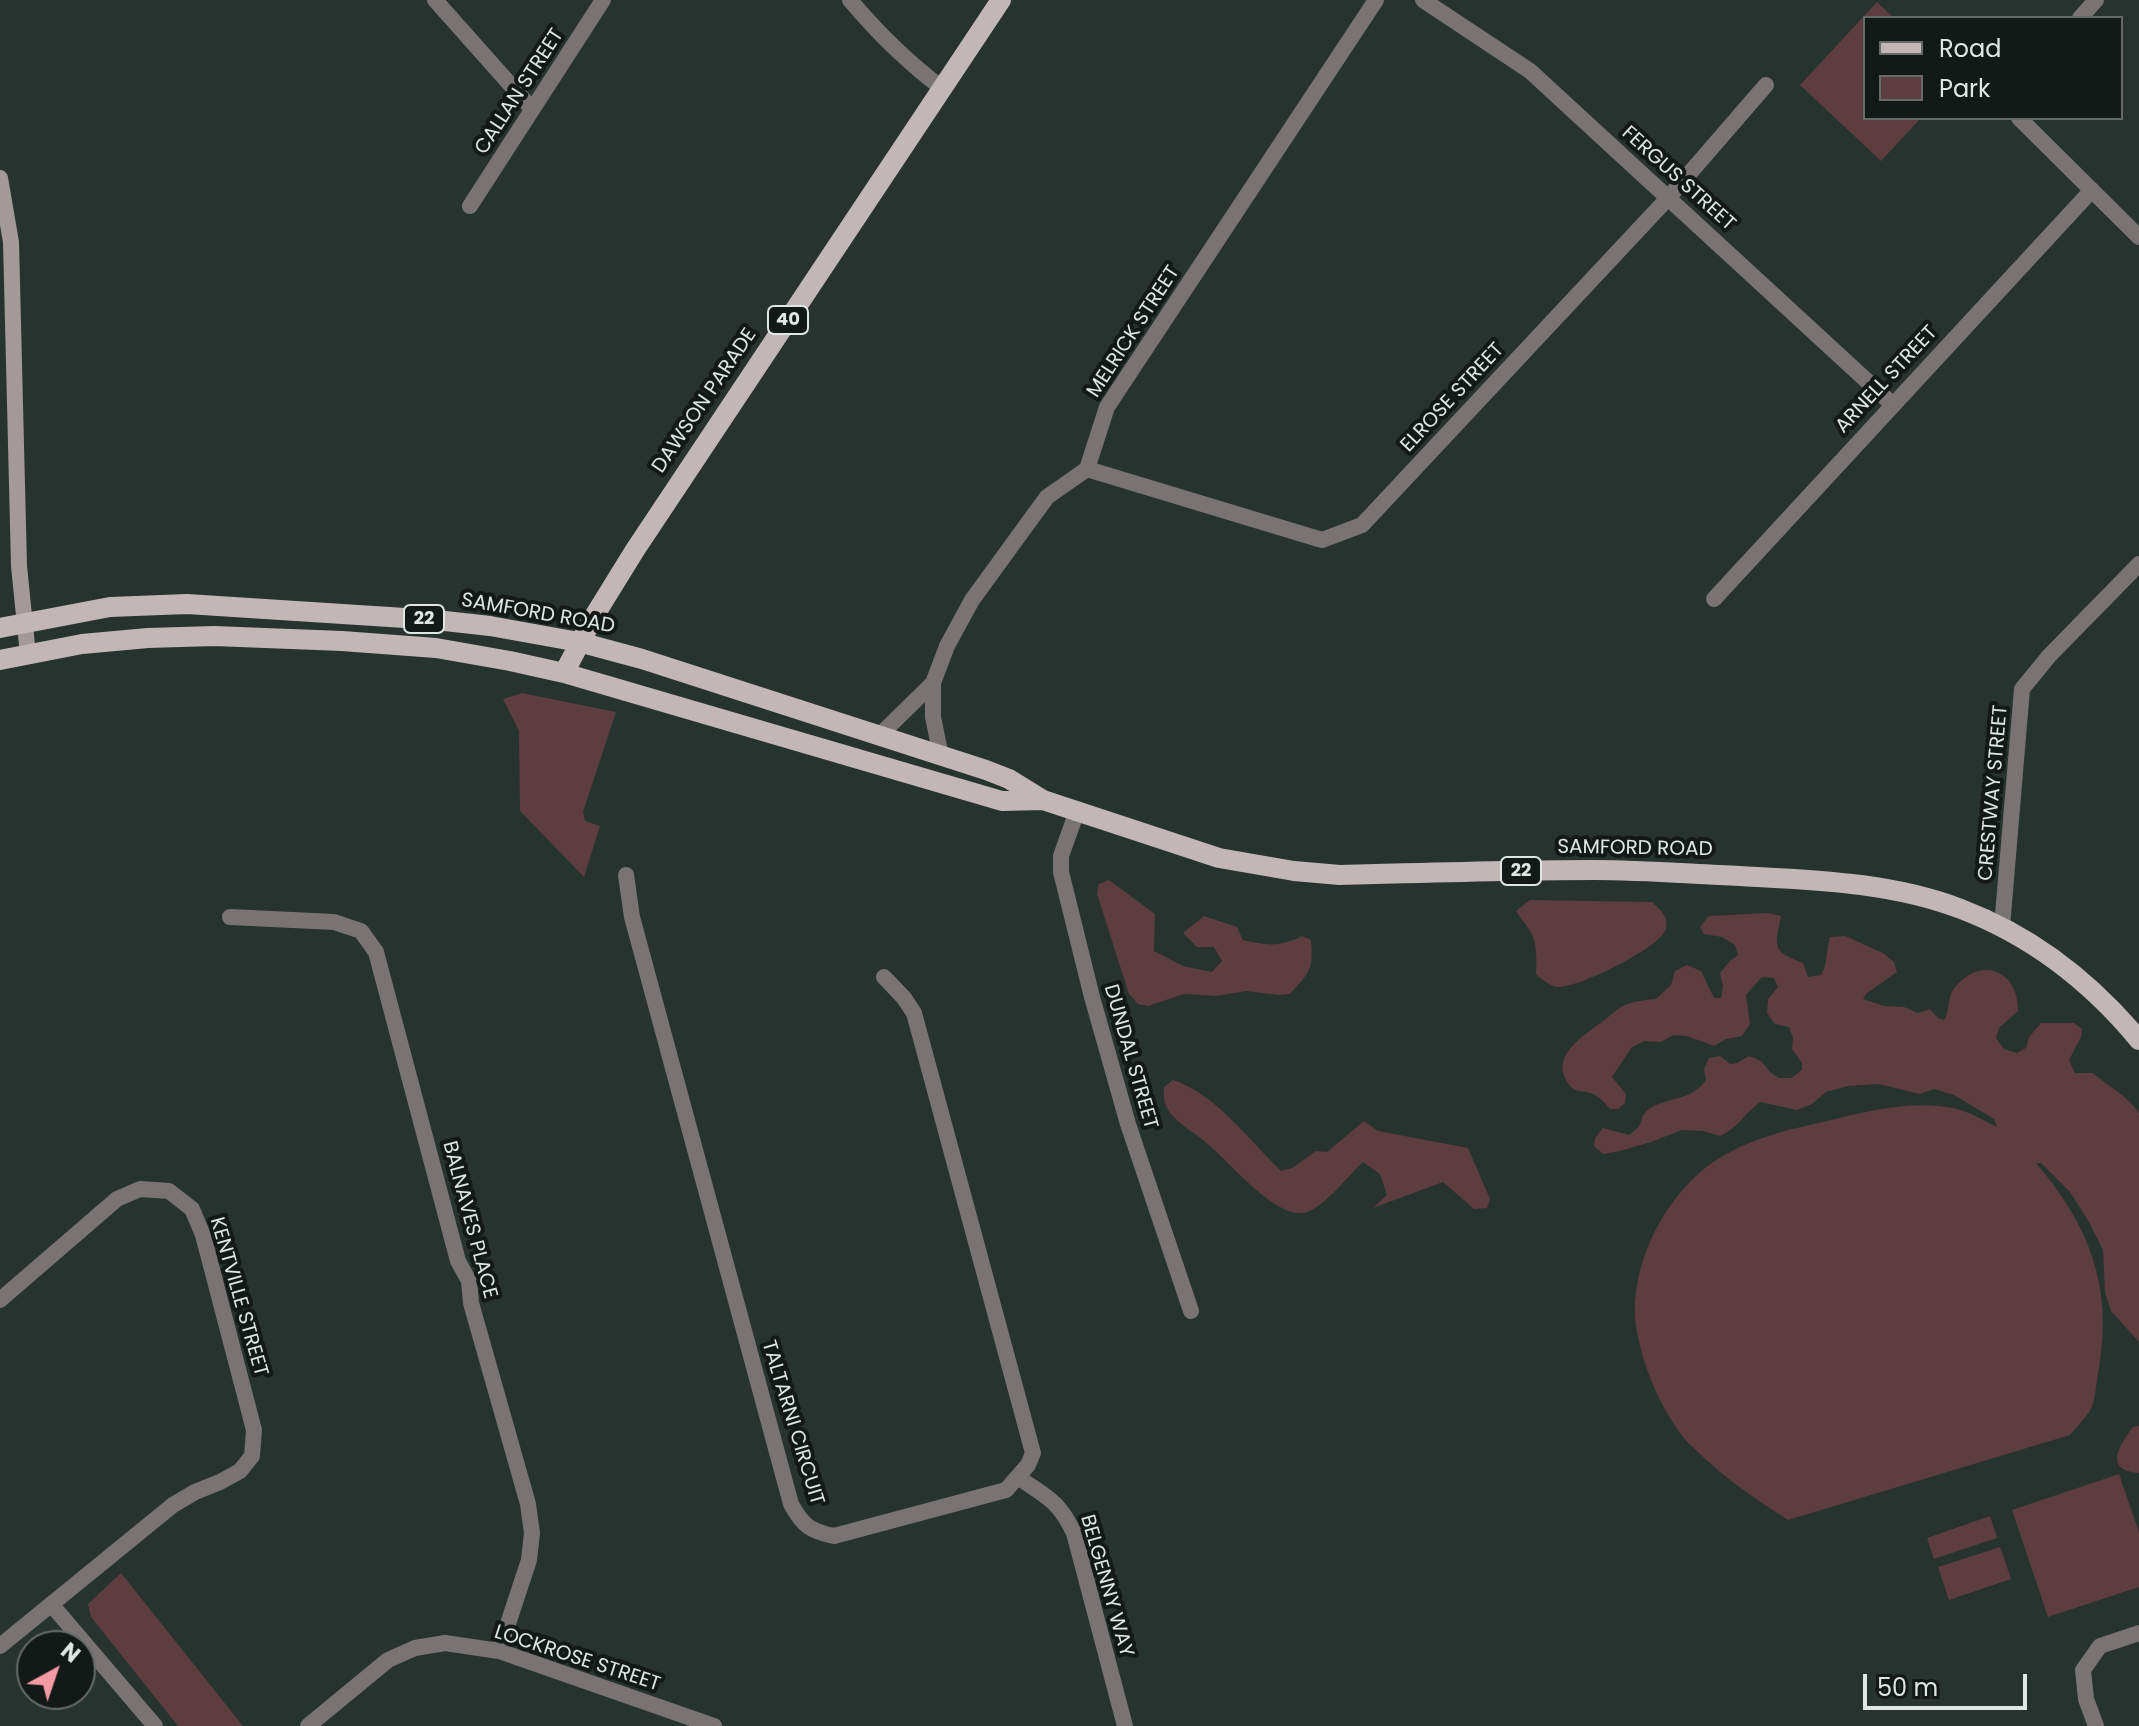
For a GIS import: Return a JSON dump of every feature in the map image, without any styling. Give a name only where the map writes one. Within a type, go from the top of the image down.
[{"type":"main road","name":"DAWSON PARADE","points":[[564,673],[579,642],[635,550],[1001,0]]},
{"type":"main road","name":"SAMFORD ROAD","points":[[0,628],[110,607],[187,604],[490,626],[579,642],[679,670],[1009,779],[1043,800],[1219,858],[1294,871],[1340,875],[1647,871],[1868,887],[1930,899],[1960,908],[2002,927],[2066,968],[2107,1004],[2139,1040]]},
{"type":"main road","name":"SAMFORD ROAD","points":[[0,660],[113,640],[214,636],[436,648],[564,673],[1002,801],[1043,800]]},
{"type":"street","points":[[435,0],[532,109]]},
{"type":"street","name":"CALLAN STREET","points":[[470,206],[603,0]]},
{"type":"street","points":[[850,0],[912,65],[942,88]]},
{"type":"street","name":"MELRICK STREET","points":[[1087,469],[1107,407],[1376,0]]},
{"type":"street","name":"FERGUS STREET","points":[[1423,0],[1530,71],[1892,404]]},
{"type":"street","points":[[2082,16],[2096,0]]},
{"type":"street","name":"ELROSE STREET","points":[[1087,469],[1322,540],[1362,525],[1669,197],[1766,85]]},
{"type":"street","points":[[2021,120],[2139,237]]},
{"type":"street","points":[[0,178],[11,242],[19,566],[28,655]]},
{"type":"street","name":"ARNELL STREET","points":[[1714,599],[2092,190]]},
{"type":"street","points":[[941,756],[933,717],[933,683],[960,620],[1047,497],[1087,469]]},
{"type":"street","name":"CRESTWAY STREET","points":[[2002,927],[2022,689],[2049,656],[2139,564]]},
{"type":"street","points":[[879,736],[933,683]]},
{"type":"street","name":"DUNDAL STREET","points":[[1077,811],[1061,856],[1061,872],[1128,1124],[1191,1311]]},
{"type":"street","name":"TALTARNI CIRCUIT","points":[[626,875],[632,917],[720,1243],[791,1504],[801,1522],[820,1533],[834,1536],[1006,1490],[1019,1478]]},
{"type":"street","name":"BALNAVES PLACE","points":[[230,917],[334,922],[361,931],[376,952],[458,1261],[469,1281],[471,1303],[528,1504],[532,1533],[529,1560],[499,1651]]},
{"type":"street","points":[[884,977],[914,1013],[1033,1453],[1019,1478]]},
{"type":"street","name":"KENTVILLE STREET","points":[[0,1300],[117,1199],[140,1189],[169,1191],[192,1209],[203,1235],[254,1430],[252,1456],[240,1471],[173,1505],[51,1604]]},
{"type":"street","name":"BELGENNY WAY","points":[[1019,1478],[1064,1512],[1074,1533],[1125,1726]]},
{"type":"street","points":[[0,1646],[51,1604],[155,1726]]},
{"type":"street","points":[[2096,1726],[2086,1699],[2083,1670],[2100,1646],[2139,1633]]},
{"type":"street","name":"LOCKROSE STREET","points":[[308,1726],[388,1660],[415,1648],[445,1643],[499,1651],[714,1726]]},
{"type":"green space","points":[[1877,2],[1892,16],[1864,16]]},
{"type":"green space","points":[[1863,17],[1863,120],[1919,120],[1881,161],[1800,85]]},
{"type":"green space","points":[[522,693],[616,712],[583,812],[585,821],[600,826],[584,877],[520,811],[519,731],[503,699]]},
{"type":"green space","points":[[1109,880],[1155,914],[1154,951],[1183,966],[1212,972],[1222,961],[1214,947],[1197,947],[1183,933],[1204,916],[1237,927],[1243,940],[1272,944],[1302,936],[1311,940],[1309,970],[1290,994],[1247,991],[1216,996],[1184,994],[1148,1006],[1138,1004],[1129,994],[1097,894],[1099,884]]},
{"type":"green space","points":[[1530,900],[1652,902],[1665,916],[1667,924],[1661,936],[1635,956],[1582,981],[1557,987],[1536,974],[1533,938],[1516,911]]},
{"type":"green space","points":[[1767,913],[1781,916],[1778,947],[1785,955],[1803,963],[1808,977],[1821,975],[1830,937],[1845,936],[1883,953],[1894,962],[1897,972],[1863,999],[1884,1006],[1904,1007],[1918,1013],[1930,1009],[1944,1020],[1953,990],[1966,977],[1977,971],[1998,972],[2013,986],[2017,997],[2018,1011],[1999,1028],[1996,1038],[2004,1049],[2017,1053],[2026,1048],[2029,1037],[2041,1023],[2074,1023],[2082,1029],[2069,1060],[2075,1073],[2093,1073],[2139,1113],[2139,1342],[2111,1311],[2105,1292],[2103,1250],[2089,1222],[2070,1192],[2041,1163],[2036,1163],[2083,1233],[2099,1283],[2103,1310],[2095,1396],[2090,1411],[2078,1426],[2070,1435],[1788,1520],[1753,1497],[1700,1454],[1674,1425],[1659,1398],[1639,1341],[1635,1303],[1638,1279],[1655,1232],[1683,1190],[1700,1173],[1731,1151],[1771,1135],[1874,1110],[1921,1105],[1959,1109],[1997,1127],[1994,1119],[1954,1095],[1934,1089],[1920,1094],[1879,1084],[1848,1086],[1826,1092],[1812,1104],[1797,1110],[1760,1102],[1732,1129],[1720,1136],[1682,1130],[1620,1151],[1603,1154],[1594,1146],[1595,1138],[1603,1128],[1629,1135],[1650,1108],[1699,1088],[1706,1080],[1704,1069],[1709,1058],[1720,1056],[1730,1064],[1749,1056],[1761,1061],[1779,1078],[1791,1078],[1802,1070],[1802,1063],[1792,1049],[1793,1038],[1789,1027],[1775,1024],[1767,1013],[1768,999],[1778,987],[1774,978],[1762,977],[1746,995],[1750,1024],[1742,1036],[1726,1039],[1714,1046],[1687,1036],[1673,1035],[1661,1042],[1644,1041],[1632,1047],[1612,1077],[1626,1094],[1625,1103],[1618,1109],[1610,1109],[1593,1094],[1573,1089],[1565,1078],[1563,1061],[1578,1040],[1622,1007],[1656,999],[1671,985],[1675,971],[1687,965],[1701,971],[1714,998],[1721,998],[1723,986],[1720,973],[1738,955],[1735,945],[1722,937],[1704,934],[1700,927],[1709,916]]},
{"type":"green space","points":[[1173,1080],[1218,1107],[1281,1171],[1292,1168],[1316,1151],[1327,1152],[1364,1121],[1378,1131],[1468,1148],[1490,1199],[1487,1208],[1474,1209],[1443,1182],[1373,1208],[1387,1195],[1380,1174],[1363,1162],[1310,1211],[1292,1212],[1279,1207],[1172,1115],[1164,1098],[1164,1087]]},
{"type":"green space","points":[[2139,1426],[2139,1473],[2121,1467],[2117,1456],[2133,1427]]},
{"type":"green space","points":[[2119,1474],[2139,1532],[2139,1587],[2048,1617],[2012,1510]]},
{"type":"green space","points":[[1990,1516],[1997,1538],[1934,1559],[1927,1538]]},
{"type":"green space","points":[[2000,1547],[2011,1579],[1949,1600],[1938,1567]]},
{"type":"green space","points":[[121,1573],[243,1726],[178,1726],[91,1617],[88,1604]]}]
